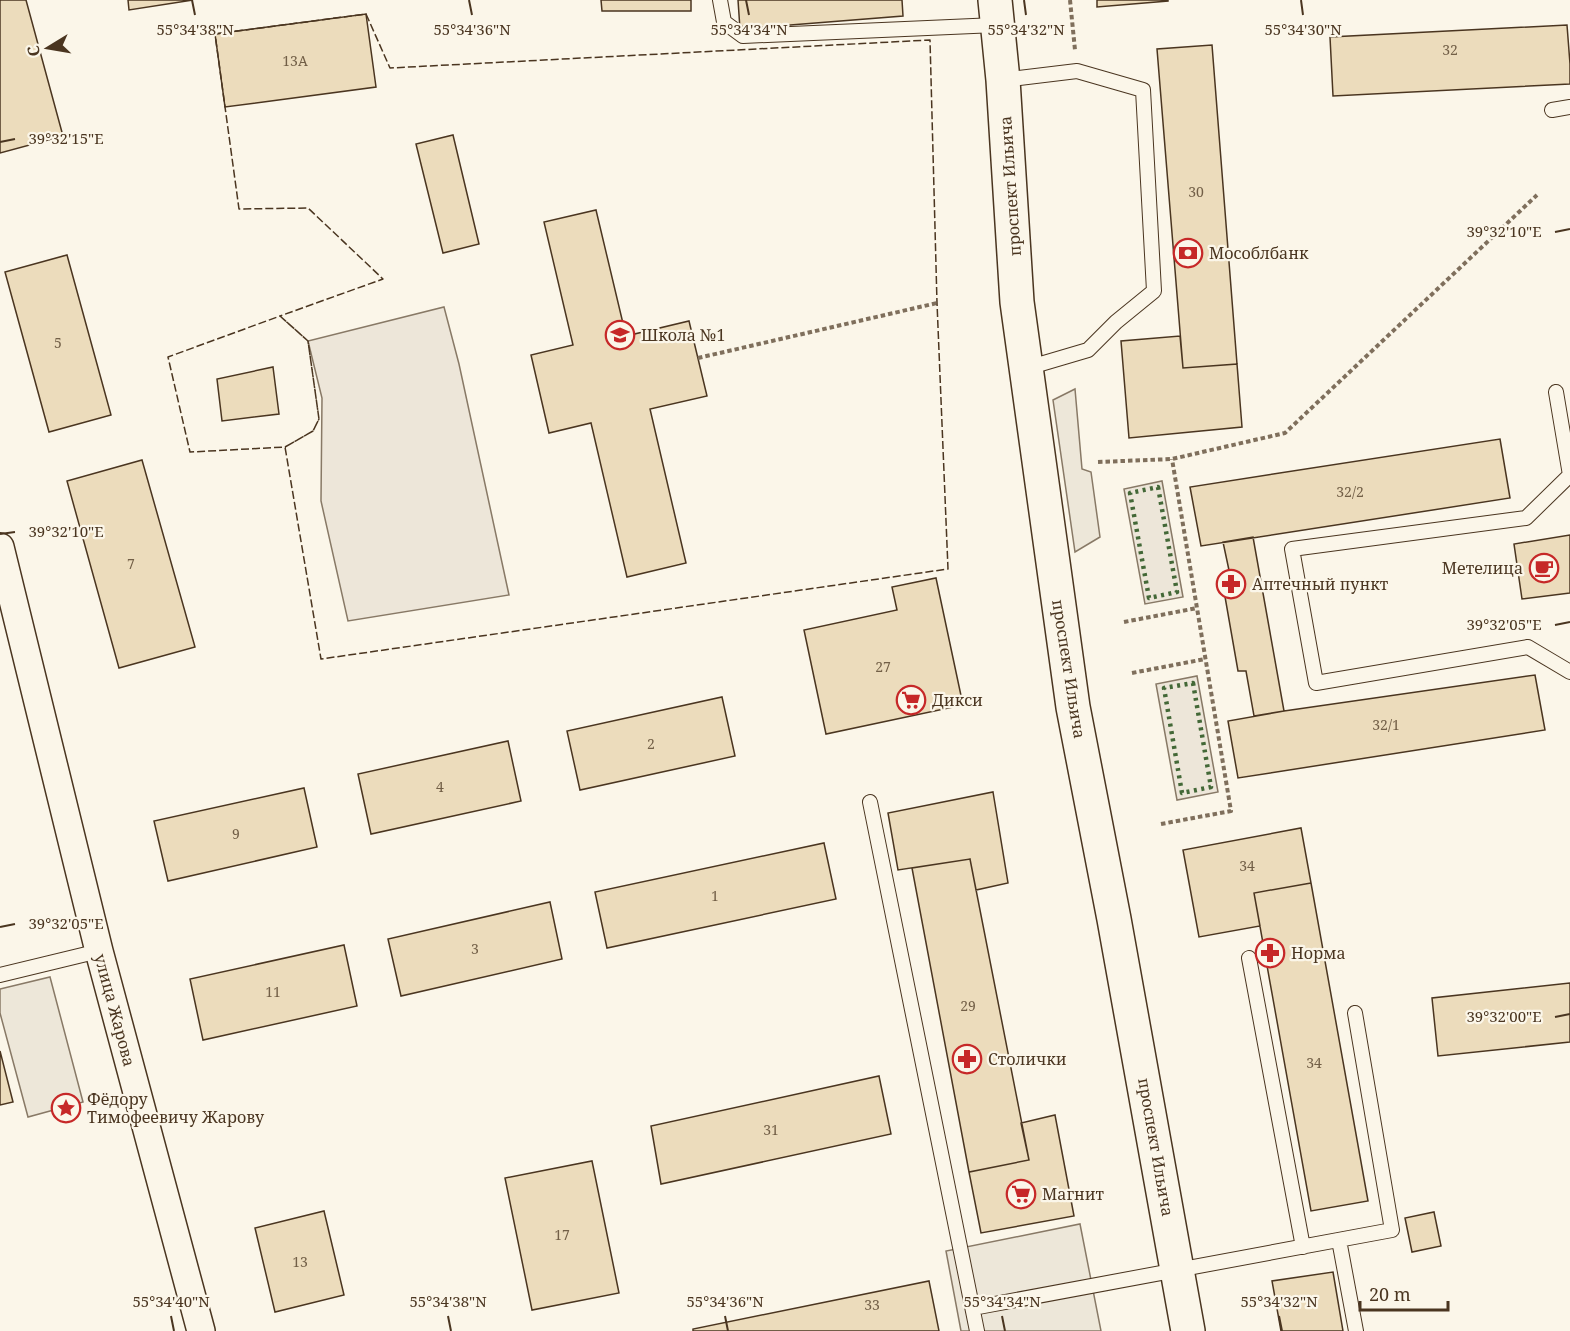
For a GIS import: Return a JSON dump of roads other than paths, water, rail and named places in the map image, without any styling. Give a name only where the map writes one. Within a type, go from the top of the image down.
[{"type":"street","name":"проспект Ильича","points":[[995,13],[1003,80],[1017,302],[1073,706],[1188,1331]]},
{"type":"street","name":"улица Жарова","points":[[0,548],[99,951],[201,1331]]},
{"type":"lane","points":[[720,0],[724,22],[743,36],[995,13]]},
{"type":"lane","points":[[1003,80],[1077,71],[1143,90],[1154,291],[1116,322],[1088,350],[1026,369]]},
{"type":"lane","points":[[1552,110],[1570,107]]},
{"type":"lane","points":[[1556,392],[1570,475],[1526,518],[1293,549],[1316,683],[1528,647],[1570,672]]},
{"type":"lane","points":[[870,802],[977,1331]]},
{"type":"lane","points":[[0,975],[99,951]]},
{"type":"lane","points":[[1250,958],[1303,1247]]},
{"type":"lane","points":[[973,1308],[1392,1230],[1355,1013]]},
{"type":"lane","points":[[1339,1240],[1356,1331]]},
{"type":"place","name":"Мособлбанк","points":[[1188,253]]},
{"type":"place","name":"Школа №1","points":[[620,335]]},
{"type":"place","name":"Метелица","points":[[1544,568]]},
{"type":"place","name":"Аптечный пункт","points":[[1231,584]]},
{"type":"place","name":"Дикси","points":[[911,700]]},
{"type":"place","name":"Норма","points":[[1270,953]]},
{"type":"place","name":"Столички","points":[[967,1059]]},
{"type":"place","name":"Фёдору Тимофеевичу Жарову","points":[[66,1108]]},
{"type":"place","name":"Магнит","points":[[1021,1194]]}]
